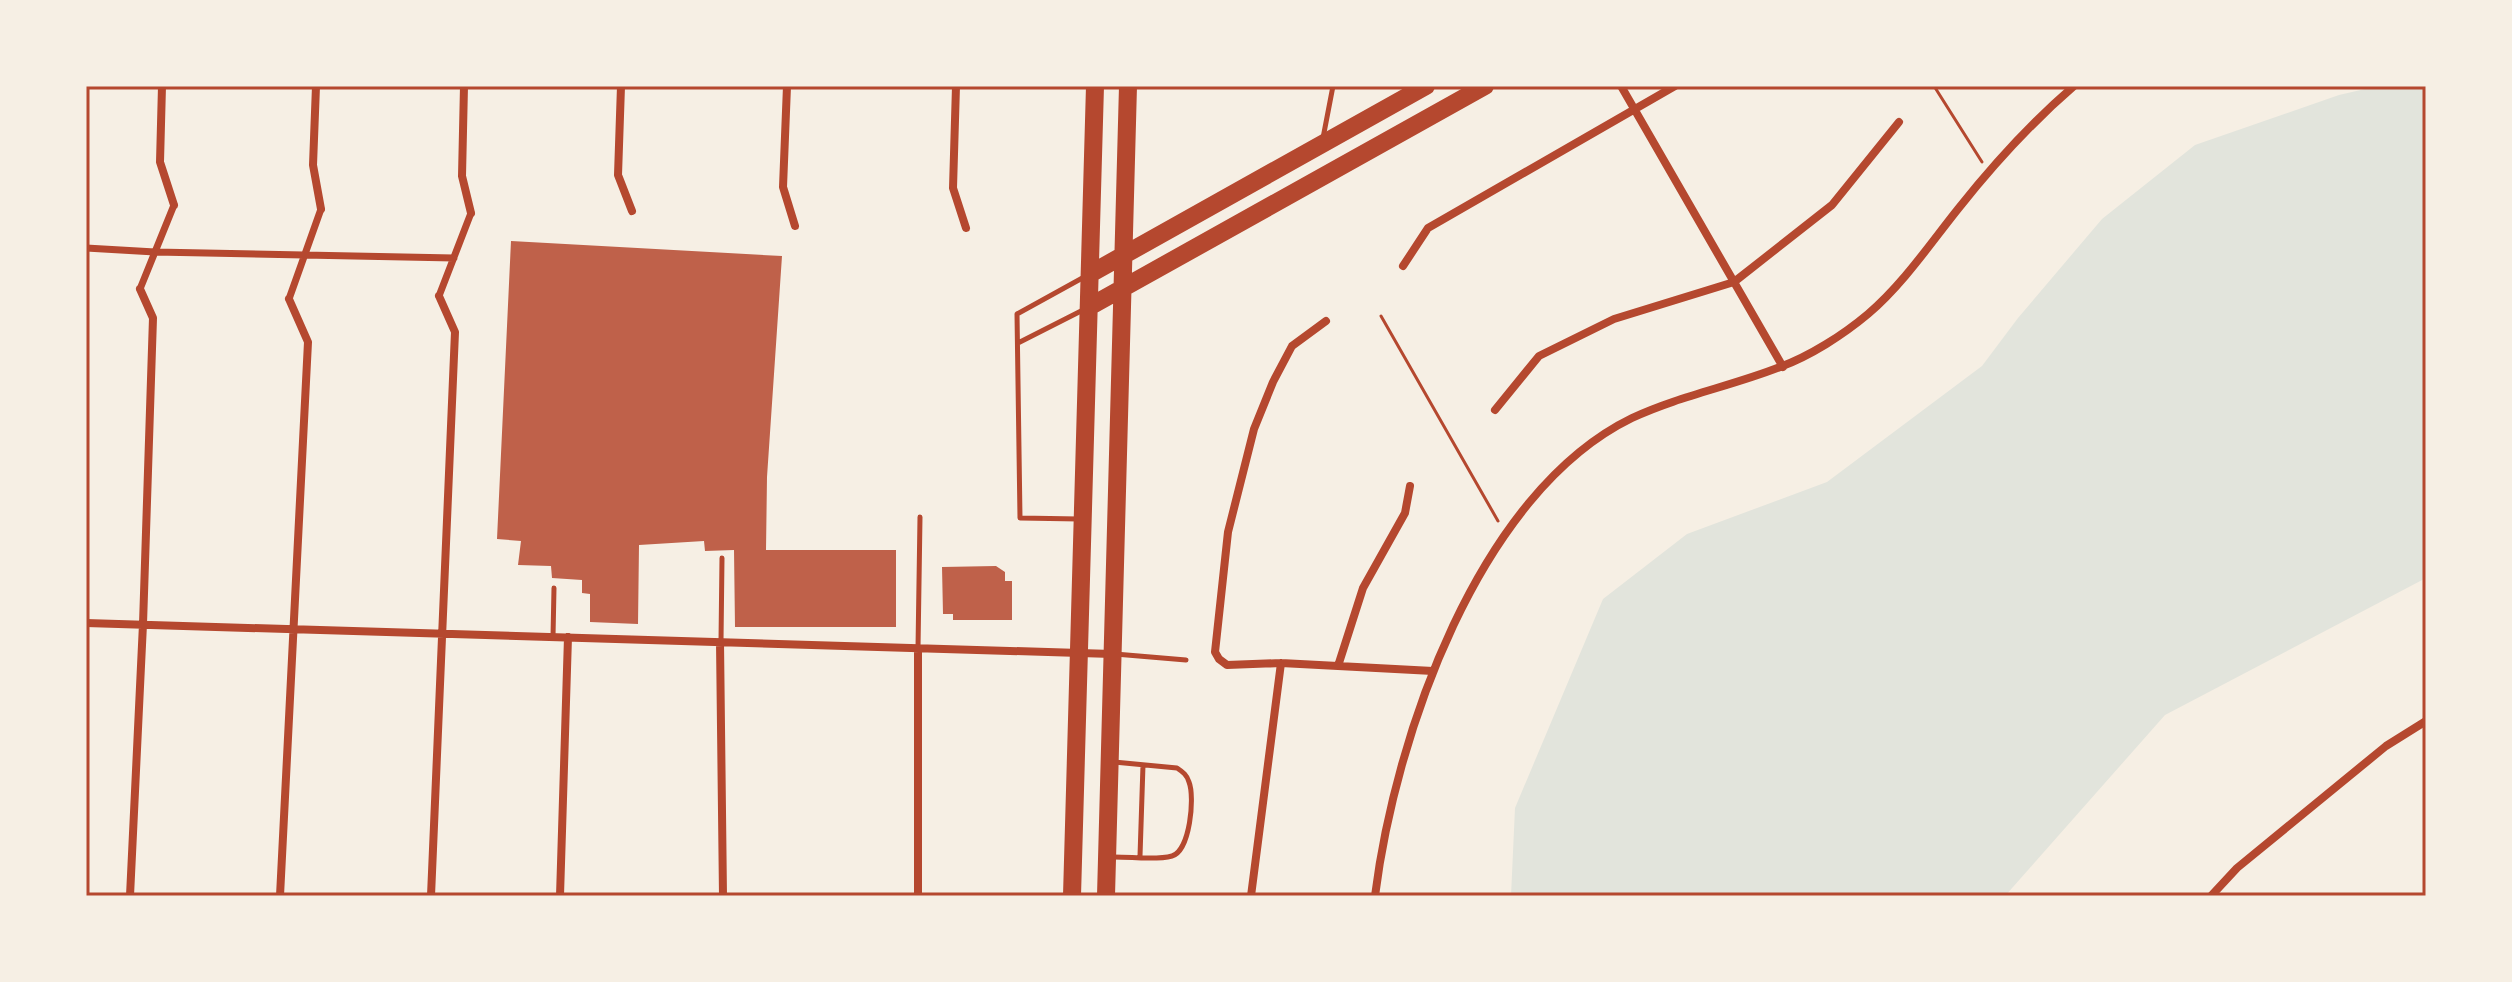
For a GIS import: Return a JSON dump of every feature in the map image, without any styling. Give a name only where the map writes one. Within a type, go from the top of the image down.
[{"type":"main road","points":[[1072,896],[1095,86]]},
{"type":"main road","points":[[1106,896],[1128,86]]},
{"type":"main road","points":[[1090,274],[1426,86]]},
{"type":"main road","points":[[1089,307],[1485,86]]},
{"type":"street","points":[[130,896],[153,318],[140,289],[174,205],[160,162],[162,86]]},
{"type":"street","points":[[280,896],[308,342],[289,299],[321,209],[313,165],[316,86]]},
{"type":"street","points":[[431,896],[455,332],[439,296],[471,213],[462,176],[464,86]]},
{"type":"street","points":[[621,86],[618,175],[632,211]]},
{"type":"street","points":[[787,86],[783,187],[795,226]]},
{"type":"street","points":[[956,86],[953,188],[966,228]]},
{"type":"street","points":[[1621,86],[1783,367]]},
{"type":"street","points":[[1403,266],[1428,228],[1675,86]]},
{"type":"street","points":[[1375,896],[1388,824],[1406,754],[1433,671],[1481,574],[1523,509],[1561,468],[1631,419],[1783,367],[1825,344],[1868,314],[1903,278],[1988,172],[2048,108],[2074,86]]},
{"type":"street","points":[[1495,410],[1539,356],[1614,319],[1734,282],[1832,205],[1899,122]]},
{"type":"street","points":[[86,248],[454,258]]},
{"type":"street","points":[[1326,321],[1292,346],[1254,429],[1228,532],[1215,652],[1227,665],[1281,663],[1433,671]]},
{"type":"street","points":[[1338,666],[1363,588],[1405,513],[1410,486]]},
{"type":"street","points":[[86,623],[1113,654]]},
{"type":"street","points":[[560,896],[568,637]]},
{"type":"street","points":[[720,642],[723,896]]},
{"type":"street","points":[[918,648],[918,896]]},
{"type":"street","points":[[1251,896],[1281,663]]},
{"type":"street","points":[[2211,896],[2237,868],[2386,746],[2426,721]]},
{"type":"lane","points":[[1322,143],[1333,86]]},
{"type":"lane","points":[[1083,519],[1020,518],[1017,314],[1090,274]]},
{"type":"lane","points":[[1018,343],[1089,307]]},
{"type":"lane","points":[[918,648],[920,517]]},
{"type":"lane","points":[[720,642],[722,558]]},
{"type":"lane","points":[[553,637],[554,588]]},
{"type":"lane","points":[[1113,654],[1186,660]]},
{"type":"lane","points":[[1107,857],[1173,856],[1182,850],[1186,841],[1191,790],[1185,773],[1177,768],[1109,761]]},
{"type":"lane","points":[[1140,856],[1143,765]]},
{"type":"path","points":[[1934,86],[1988,172]]},
{"type":"path","points":[[1381,316],[1506,535]]},
{"type":"shaded area","points":[[2378,86],[2426,86],[2426,578],[2165,715],[2005,896],[1511,896],[1515,808],[1603,599],[1687,534],[1827,482],[1982,366],[2018,318],[2102,219],[2195,145],[2339,95]]},
{"type":"building","points":[[511,241],[782,256],[767,477],[766,550],[896,550],[896,627],[735,627],[734,550],[705,551],[704,541],[639,545],[638,624],[590,622],[590,594],[582,593],[582,580],[552,578],[551,566],[518,565],[521,541],[497,539]]},
{"type":"building","points":[[996,566],[1005,572],[1005,581],[1012,581],[1012,620],[953,620],[953,614],[943,614],[942,567]]}]
